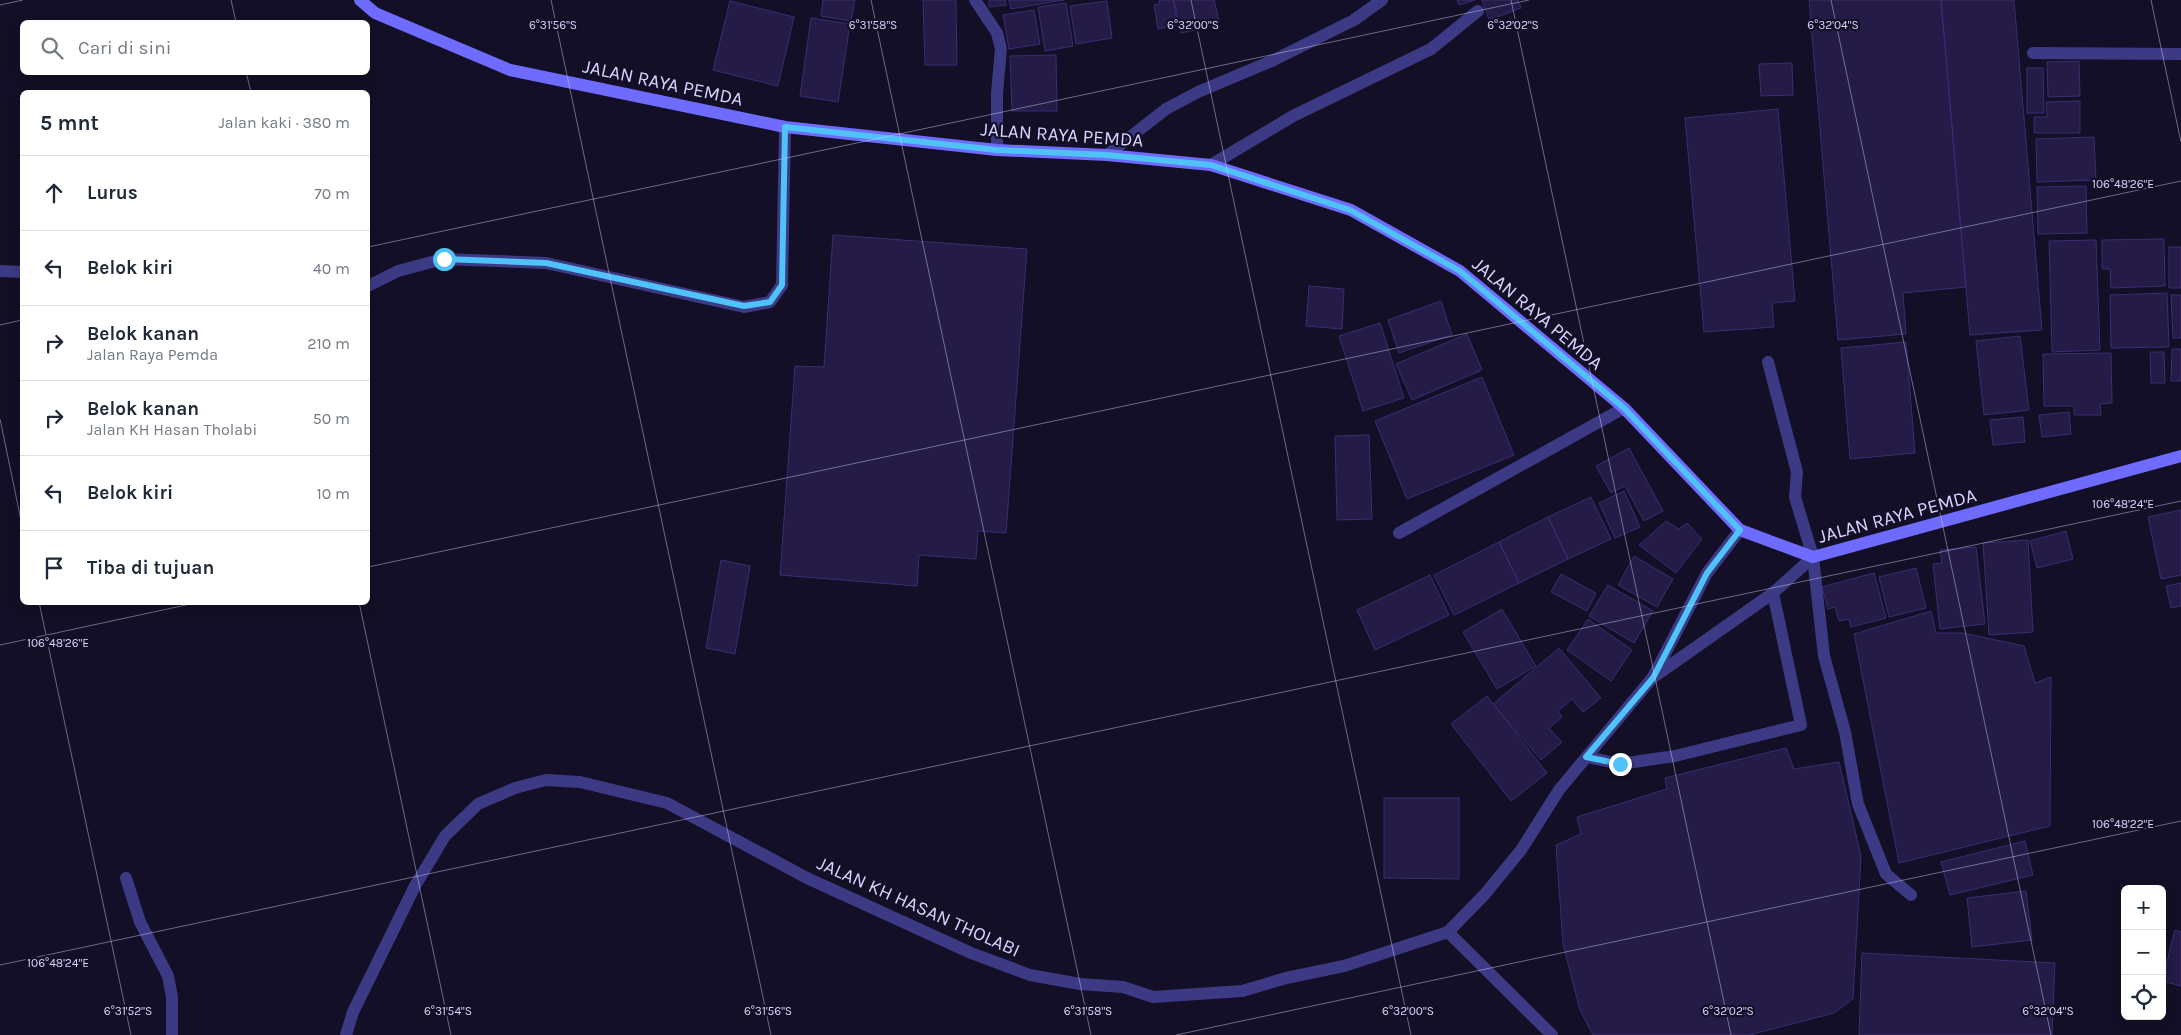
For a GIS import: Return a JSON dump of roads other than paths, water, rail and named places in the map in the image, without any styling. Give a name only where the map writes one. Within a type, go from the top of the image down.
[{"type":"main road","name":"JALAN RAYA PEMDA","points":[[360,0],[375,13],[510,70],[785,127],[997,150],[1107,155],[1211,165],[1350,210],[1460,271],[1624,408],[1740,530],[1813,557],[2181,456]]},
{"type":"street","points":[[975,0],[997,33],[1001,49],[997,93],[997,150]]},
{"type":"street","points":[[1107,155],[1166,109],[1345,24],[1382,0]]},
{"type":"street","points":[[1211,165],[1293,116],[1431,49],[1478,11]]},
{"type":"street","points":[[2033,53],[2181,54]]},
{"type":"street","points":[[370,285],[398,271],[444,259],[536,263],[744,306],[770,302],[782,285],[785,127]]},
{"type":"street","points":[[0,271],[20,272]]},
{"type":"street","points":[[1768,362],[1797,472],[1795,497],[1813,557],[1824,656],[1845,732],[1858,804],[1886,874],[1911,895]]},
{"type":"street","points":[[1398,533],[1624,408]]},
{"type":"street","name":"JALAN KH HASAN THOLABI","points":[[346,1035],[353,1012],[415,886],[445,836],[478,804],[515,788],[546,780],[580,782],[667,803],[807,878],[970,953],[1030,975],[1080,984],[1123,987],[1153,997],[1242,991],[1286,978],[1344,966],[1448,932],[1485,894],[1521,850],[1558,790],[1653,678],[1707,573],[1740,530]]},
{"type":"street","name":"JALAN KH HASAN THOLABI","points":[[1653,678],[1773,593],[1813,557]]},
{"type":"street","points":[[1586,757],[1620,764],[1675,756],[1801,725],[1773,593]]},
{"type":"street","points":[[126,878],[140,922],[168,976],[172,997],[172,1035]]},
{"type":"street","points":[[1448,932],[1552,1035]]}]
